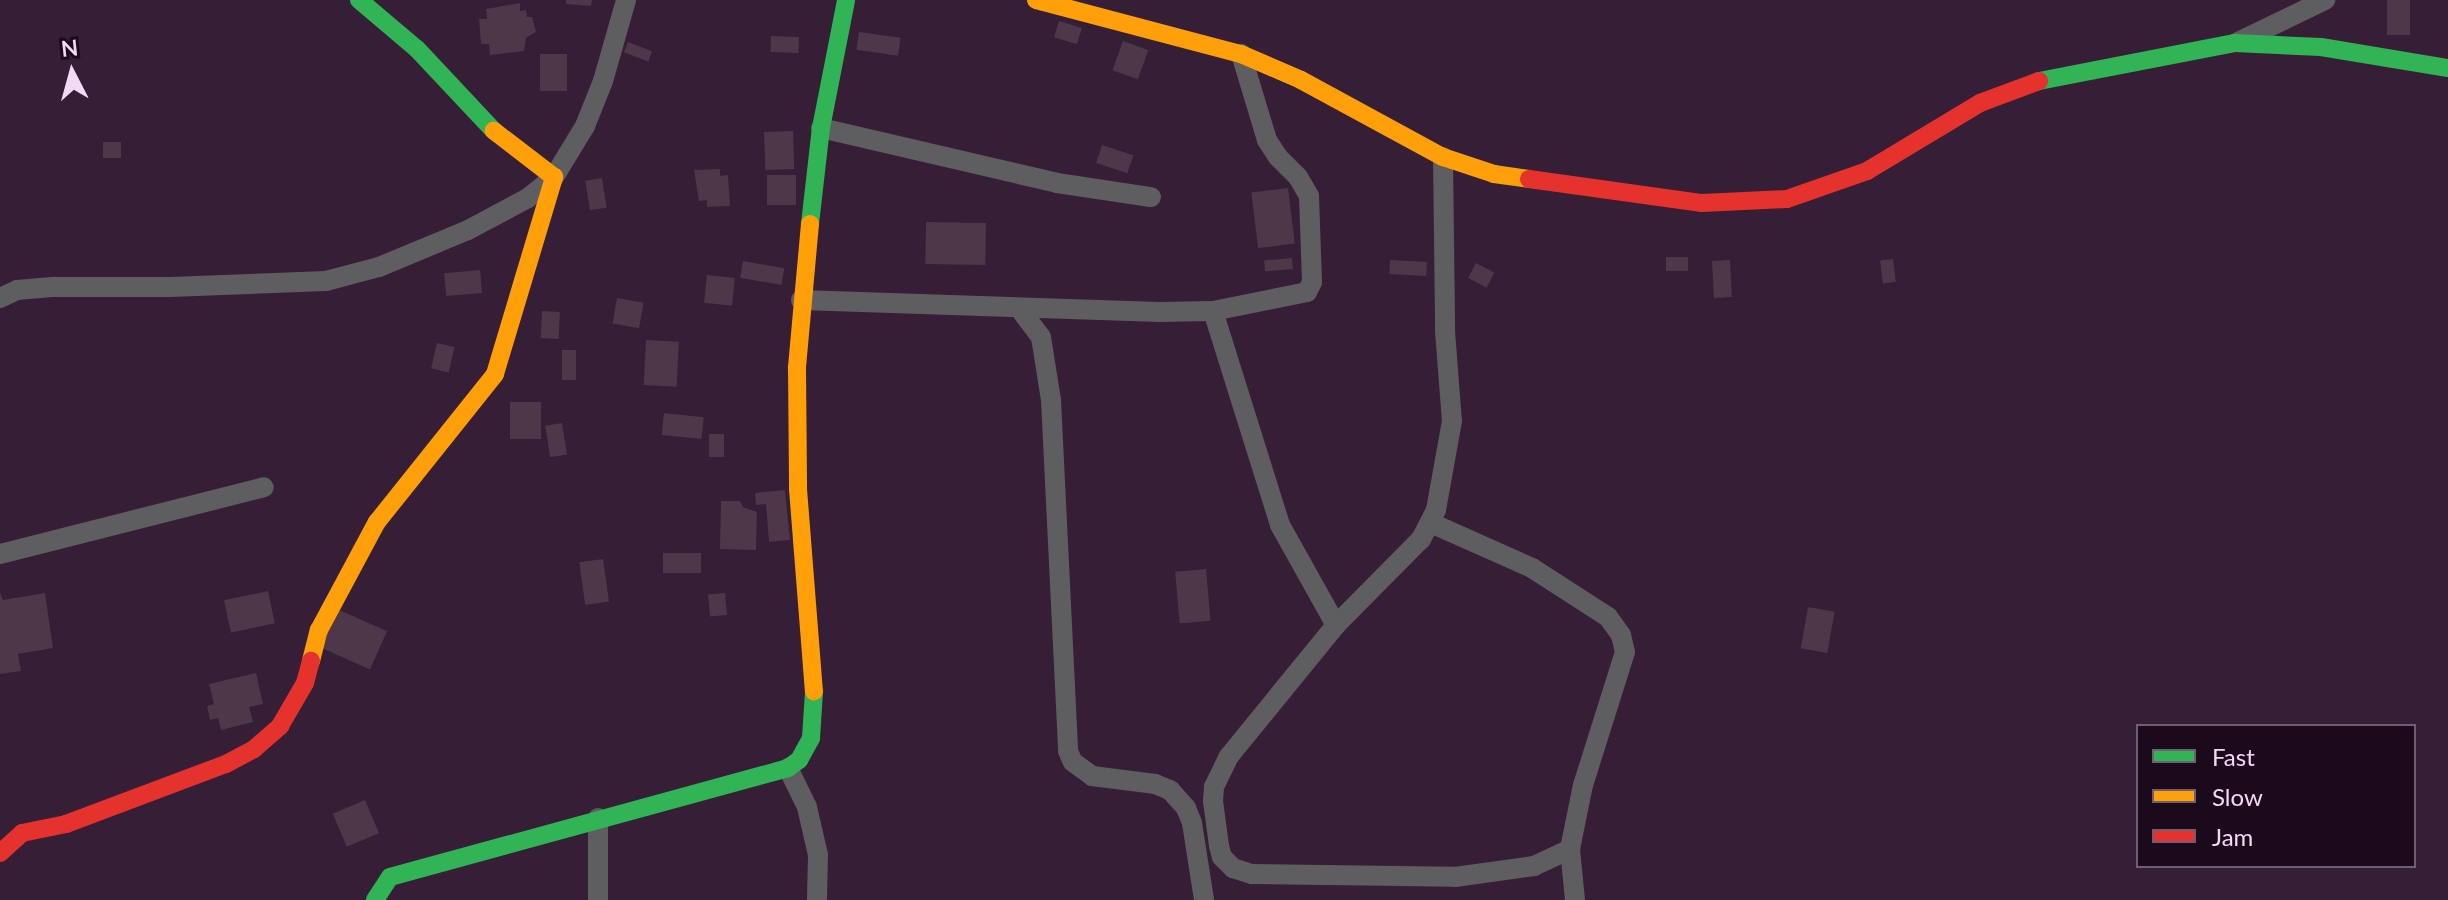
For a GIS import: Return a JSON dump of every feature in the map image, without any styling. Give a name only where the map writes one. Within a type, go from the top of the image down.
[{"type":"street","points":[[359,0],[417,49],[484,123],[554,177]]},
{"type":"street","points":[[0,853],[22,833],[66,824],[226,764],[254,749],[280,726],[305,683],[319,630],[377,522],[495,374],[554,177],[585,126],[603,81],[626,0]]},
{"type":"street","points":[[375,900],[390,877],[788,768],[799,760],[815,723],[809,593],[798,489],[801,300],[821,128],[834,46],[846,0]]},
{"type":"street","points":[[1036,0],[1241,54],[1301,80],[1443,157],[1494,174],[1702,203],[1787,199],[1867,171],[1980,103],[2055,75],[2235,43],[2321,47],[2448,68]]},
{"type":"street","points":[[2235,43],[2325,0]]},
{"type":"street","points":[[801,300],[1213,311],[1302,294],[1312,286],[1309,196],[1298,177],[1278,157],[1267,140],[1241,54]]},
{"type":"street","points":[[821,128],[1057,183],[1151,197]]},
{"type":"street","points":[[1443,157],[1445,331],[1452,421],[1442,493],[1431,523],[1409,552],[1336,625],[1273,698],[1221,770],[1213,801],[1219,846],[1222,857],[1233,868],[1252,874],[1455,877],[1534,866],[1570,849]]},
{"type":"street","points":[[0,298],[17,290],[55,287],[271,285],[346,278],[468,230],[528,198],[554,177]]},
{"type":"street","points":[[1019,308],[1041,337],[1051,400],[1068,751],[1073,762],[1092,776],[1155,784],[1170,790],[1186,808],[1192,823],[1204,900]]},
{"type":"street","points":[[1213,311],[1280,525],[1336,625]]},
{"type":"street","points":[[0,554],[264,487]]},
{"type":"street","points":[[1431,523],[1532,568],[1608,617],[1621,635],[1625,652],[1583,785],[1570,849],[1575,900]]},
{"type":"street","points":[[788,768],[807,807],[818,855],[817,900]]},
{"type":"street","points":[[598,818],[598,900]]},
{"type":"building","points":[[566,0],[592,0],[591,6],[566,4]]},
{"type":"building","points":[[2387,0],[2410,0],[2410,35],[2387,35]]},
{"type":"building","points":[[520,3],[520,11],[526,10],[527,17],[532,17],[536,32],[526,38],[524,51],[490,55],[489,44],[481,44],[479,19],[487,19],[486,9]]},
{"type":"building","points":[[1059,21],[1082,28],[1077,44],[1054,37]]},
{"type":"building","points":[[859,32],[901,38],[898,56],[856,50]]},
{"type":"building","points":[[771,36],[799,37],[798,53],[770,52]]},
{"type":"building","points":[[1123,41],[1148,50],[1138,79],[1112,70]]},
{"type":"building","points":[[628,42],[652,51],[648,62],[624,52]]},
{"type":"building","points":[[540,54],[567,54],[567,91],[540,91]]},
{"type":"building","points":[[793,131],[794,169],[765,170],[764,132]]},
{"type":"building","points":[[103,142],[121,142],[121,158],[103,158]]},
{"type":"building","points":[[1102,145],[1133,155],[1128,173],[1096,163]]},
{"type":"building","points":[[720,169],[720,176],[728,175],[730,206],[707,207],[707,200],[699,201],[694,170]]},
{"type":"building","points":[[767,175],[796,175],[796,205],[767,205]]},
{"type":"building","points":[[602,178],[607,208],[590,210],[585,181]]},
{"type":"building","points":[[1288,188],[1295,244],[1258,248],[1251,193]]},
{"type":"building","points":[[926,222],[986,223],[985,265],[925,264]]},
{"type":"building","points":[[1666,257],[1688,257],[1688,271],[1666,271]]},
{"type":"building","points":[[1292,258],[1293,269],[1265,271],[1264,260]]},
{"type":"building","points":[[1893,259],[1896,282],[1883,283],[1880,261]]},
{"type":"building","points":[[1390,260],[1427,262],[1426,276],[1389,274]]},
{"type":"building","points":[[1730,260],[1732,297],[1714,298],[1712,261]]},
{"type":"building","points":[[743,261],[784,268],[781,285],[740,278]]},
{"type":"building","points":[[1476,263],[1495,273],[1487,288],[1468,278]]},
{"type":"building","points":[[480,270],[482,293],[446,296],[444,273]]},
{"type":"building","points":[[707,275],[735,278],[732,306],[704,303]]},
{"type":"building","points":[[617,298],[644,303],[639,328],[612,324]]},
{"type":"building","points":[[542,311],[560,312],[559,339],[541,338]]},
{"type":"building","points":[[646,340],[679,342],[677,387],[644,385]]},
{"type":"building","points":[[437,343],[455,347],[449,372],[431,368]]},
{"type":"building","points":[[562,350],[576,350],[576,380],[562,380]]},
{"type":"building","points":[[510,402],[541,402],[541,439],[510,439]]},
{"type":"building","points":[[664,413],[704,417],[701,439],[662,435]]},
{"type":"building","points":[[562,423],[567,455],[550,457],[545,426]]},
{"type":"building","points":[[709,434],[724,434],[724,457],[709,457]]},
{"type":"building","points":[[785,490],[790,540],[769,542],[766,504],[756,505],[755,493]]},
{"type":"building","points":[[721,501],[740,501],[743,507],[757,512],[756,550],[720,549]]},
{"type":"building","points":[[663,553],[701,553],[701,573],[663,573]]},
{"type":"building","points":[[603,559],[609,602],[585,605],[579,562]]},
{"type":"building","points":[[1206,569],[1211,621],[1180,624],[1175,572]]},
{"type":"building","points":[[268,591],[275,623],[231,633],[224,600]]},
{"type":"building","points":[[0,592],[3,600],[45,593],[53,648],[18,654],[21,671],[0,674]]},
{"type":"building","points":[[725,593],[727,615],[710,616],[708,594]]},
{"type":"building","points":[[1808,607],[1835,612],[1827,653],[1801,648]]},
{"type":"building","points":[[335,608],[387,631],[370,670],[318,646]]},
{"type":"building","points":[[256,673],[263,704],[249,707],[253,722],[221,730],[218,718],[210,720],[207,706],[214,704],[209,684]]},
{"type":"building","points":[[365,800],[379,833],[347,847],[333,814]]},
{"type":"traffic: fast","points":[[359,0],[417,49],[494,131]]},
{"type":"traffic: fast","points":[[810,224],[821,128],[846,0]]},
{"type":"traffic: fast","points":[[2039,81],[2235,43],[2321,47],[2448,68]]},
{"type":"traffic: fast","points":[[375,900],[390,877],[788,768],[799,760],[811,738],[814,691]]},
{"type":"traffic: slow","points":[[1036,0],[1241,54],[1301,80],[1443,157],[1494,174],[1529,179]]},
{"type":"traffic: slow","points":[[311,661],[319,630],[377,522],[495,374],[554,177],[494,131]]},
{"type":"traffic: slow","points":[[810,224],[797,368],[798,489],[814,691]]},
{"type":"traffic: jam","points":[[1529,179],[1702,203],[1787,199],[1867,171],[1980,103],[2039,81]]},
{"type":"traffic: jam","points":[[0,853],[22,833],[66,824],[226,764],[254,749],[280,726],[305,683],[311,661]]}]
